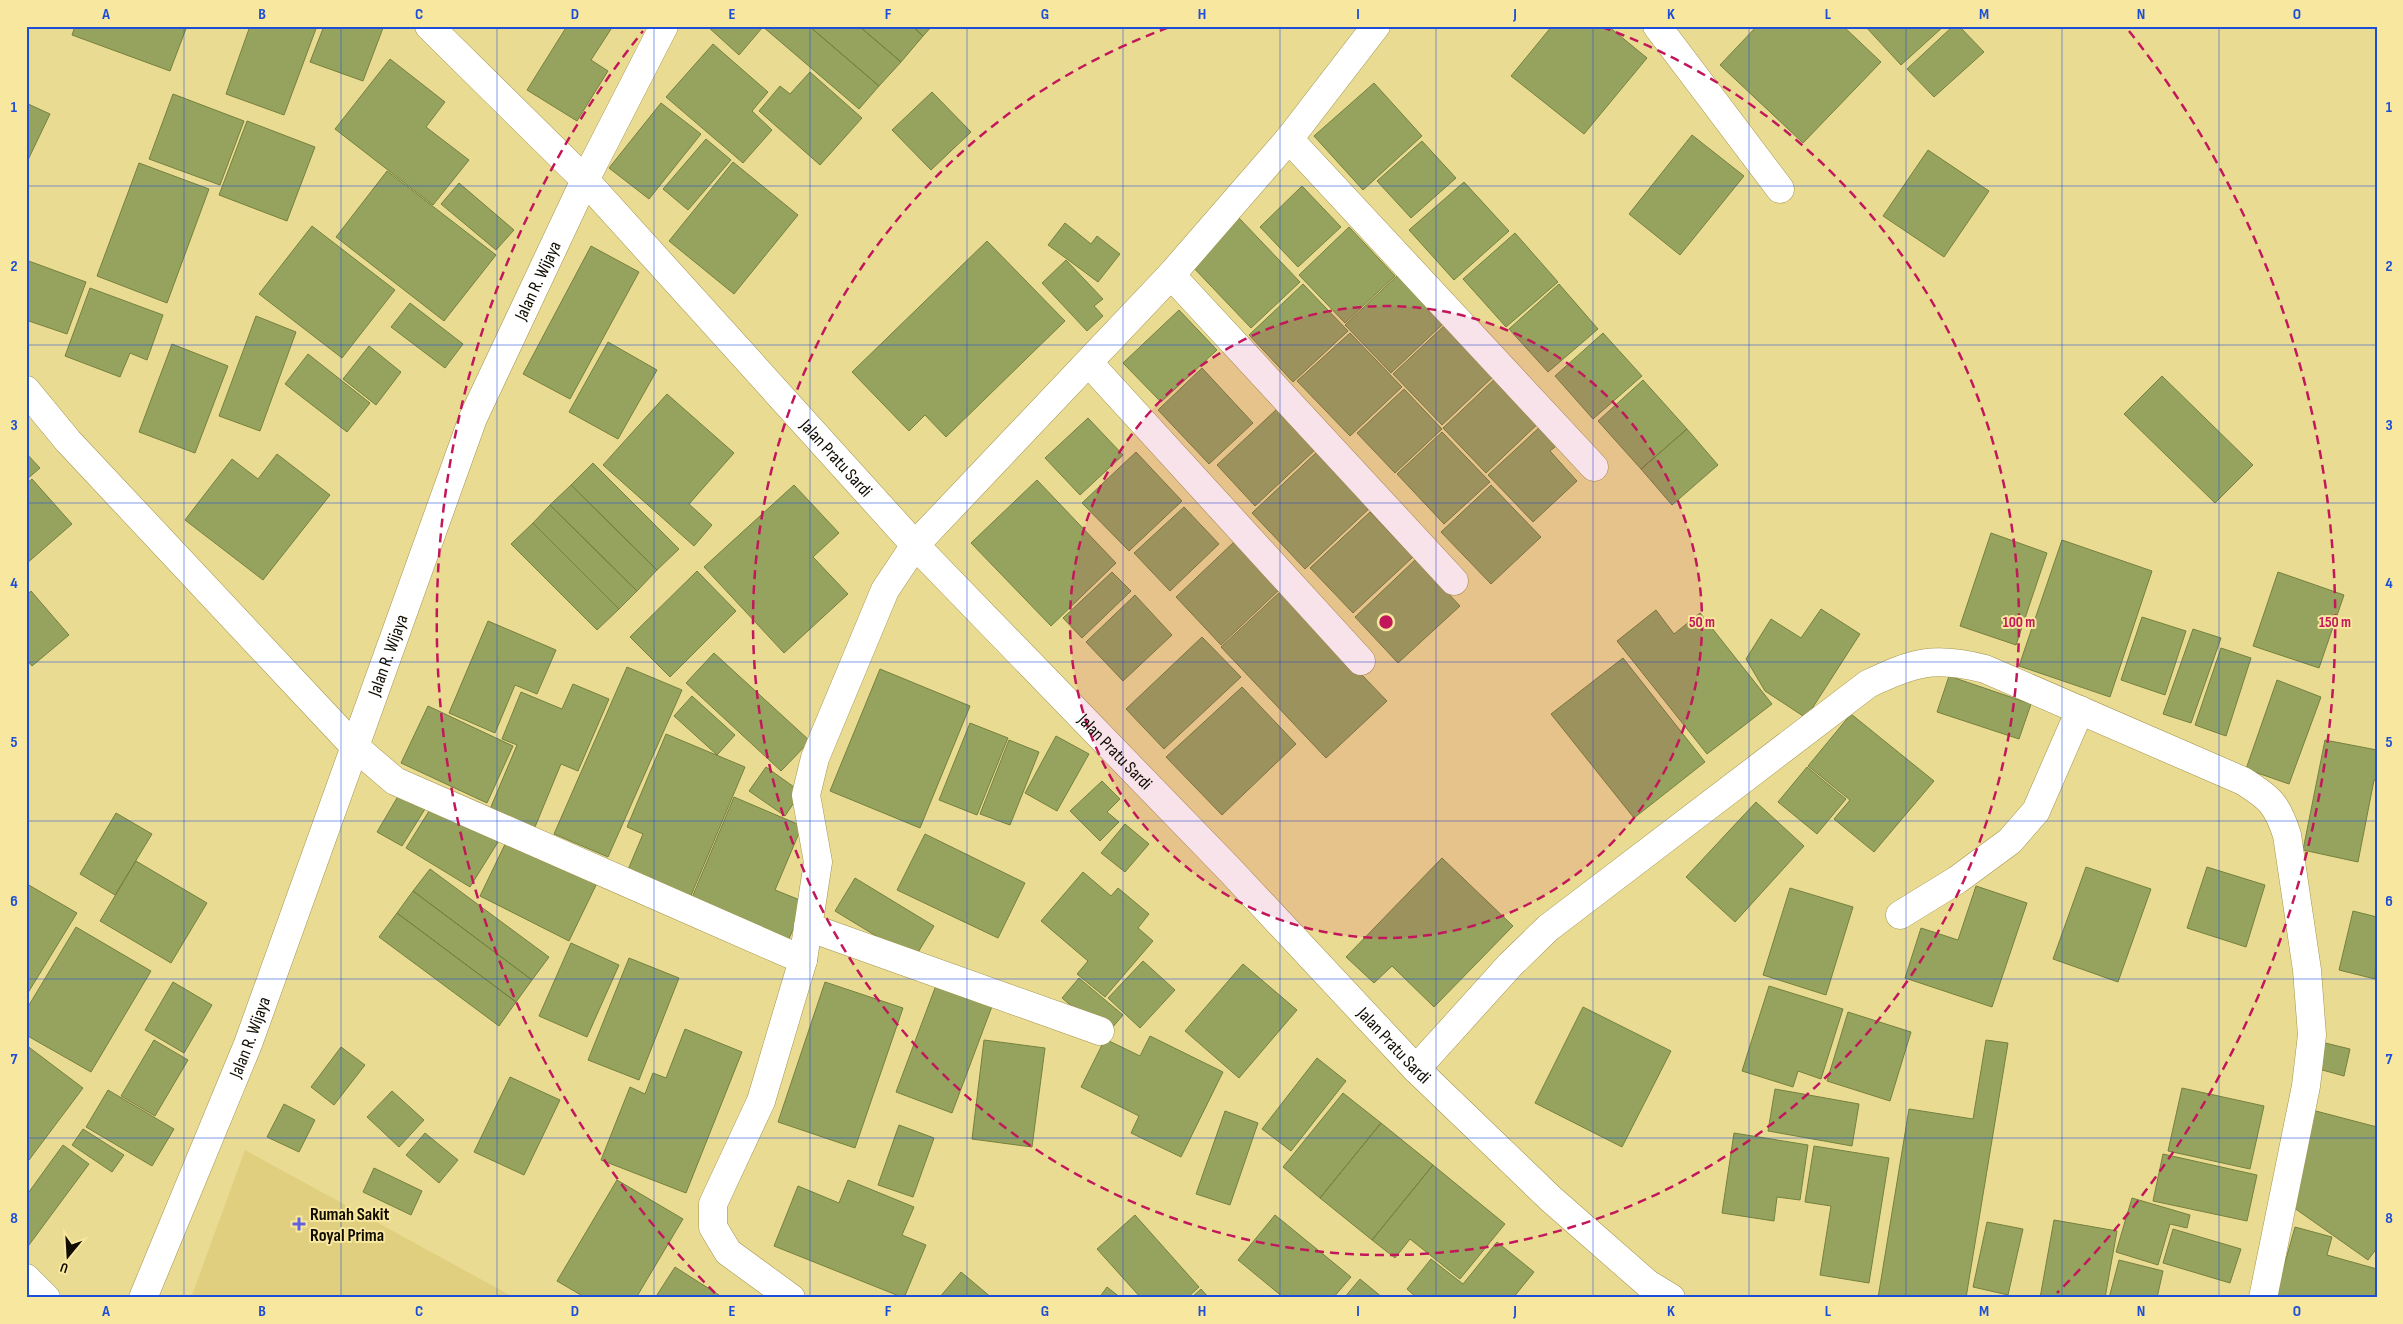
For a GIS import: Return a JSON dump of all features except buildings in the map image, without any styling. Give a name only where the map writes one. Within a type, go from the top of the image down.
[{"type":"street","name":"Jalan Pratu Sardi","points":[[429,26],[585,180],[915,545],[1230,870],[1416,1069],[1551,1199],[1648,1284],[1671,1298]]},
{"type":"street","name":"Jalan R. Wijaya","points":[[143,1298],[248,1044],[473,418],[585,180],[664,26]]},
{"type":"street","points":[[791,1298],[728,1252],[713,1227],[713,1204],[761,1101],[803,960],[818,862],[806,795],[809,778],[815,758],[885,590],[915,545],[1171,275],[1289,138],[1376,26]]},
{"type":"street","points":[[1657,26],[1780,189]]},
{"type":"street","points":[[1289,138],[1594,467]]},
{"type":"street","points":[[1171,275],[1454,581]]},
{"type":"street","points":[[1089,363],[1361,662]]},
{"type":"street","points":[[26,390],[68,441],[354,746],[395,781],[668,903],[803,960]]},
{"type":"street","points":[[1416,1069],[1510,965],[1548,928],[1868,684],[1914,664],[1936,661],[1959,662],[1985,668],[2243,781],[2267,796],[2280,814],[2287,835],[2307,970],[2312,1035],[2306,1086],[2263,1298]]},
{"type":"street","points":[[1900,915],[1957,880],[2010,841],[2036,812],[2080,710]]},
{"type":"street","points":[[808,927],[1100,1031]]},
{"type":"street","points":[[26,1278],[46,1298]]},
{"type":"shaded area","name":"Rumah Sakit Royal Prima","points":[[245,1150],[515,1298],[191,1298]]},
{"type":"place","name":"Rumah Sakit Royal Prima","points":[[299,1224]]}]
